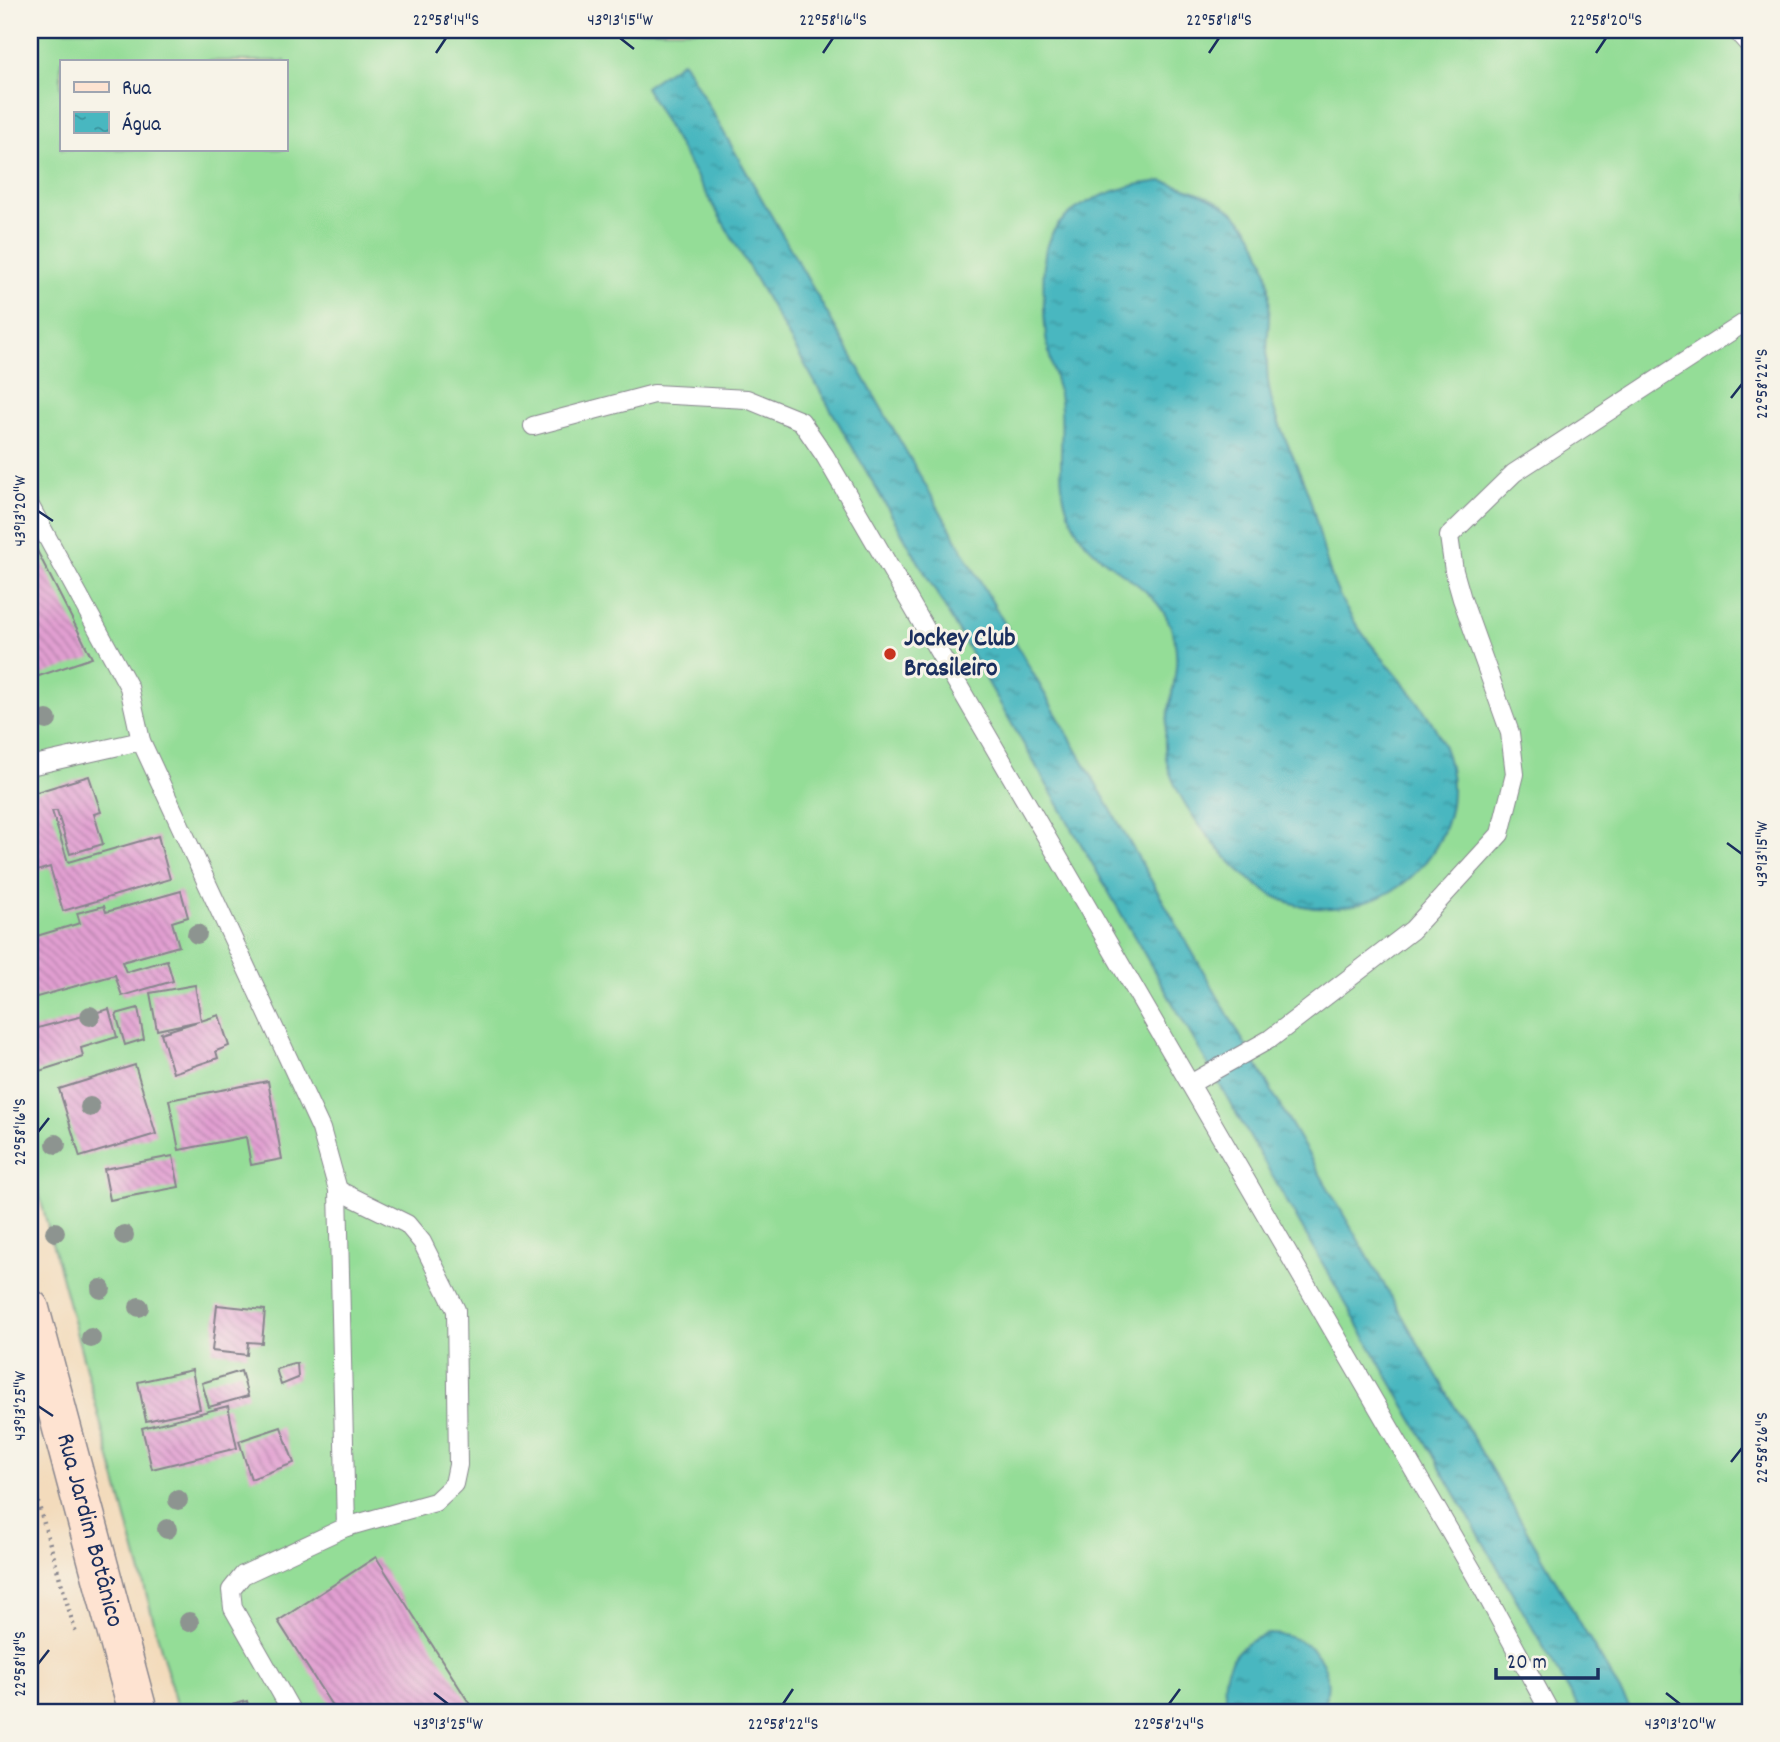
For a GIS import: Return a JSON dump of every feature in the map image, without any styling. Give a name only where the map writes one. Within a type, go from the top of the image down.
[{"type":"main road","name":"Rua Jardim Botânico","points":[[30,1309],[138,1712]]},
{"type":"lane","points":[[1735,30],[1750,46]]},
{"type":"lane","points":[[1196,1081],[1270,1040],[1412,930],[1500,834],[1515,774],[1510,733],[1462,599],[1454,572],[1450,536],[1514,472],[1750,318]]},
{"type":"lane","points":[[533,426],[654,394],[747,399],[801,421],[825,456],[1196,1081],[1550,1712]]},
{"type":"lane","points":[[30,506],[129,687],[141,741],[321,1129],[338,1190],[346,1527]]},
{"type":"lane","points":[[30,766],[141,741]]},
{"type":"lane","points":[[292,1712],[233,1608],[231,1590],[243,1576],[346,1527],[435,1502],[453,1484],[458,1465],[456,1310],[422,1242],[407,1224],[338,1190]]},
{"type":"path","points":[[30,1475],[80,1646]]},
{"type":"green space","name":"Jockey Club Brasileiro","points":[[30,30],[1750,30],[1750,1712],[178,1712],[30,1160]]},
{"type":"water","points":[[683,61],[1266,1081],[1632,1712],[1581,1712],[645,87]]},
{"type":"water","points":[[1162,181],[1201,194],[1225,206],[1253,236],[1267,274],[1270,309],[1267,362],[1271,396],[1279,424],[1308,493],[1335,586],[1356,624],[1413,696],[1444,746],[1451,774],[1451,804],[1440,839],[1425,862],[1405,882],[1370,901],[1351,906],[1311,907],[1274,896],[1227,858],[1198,823],[1176,787],[1165,751],[1165,732],[1176,656],[1174,636],[1166,616],[1158,604],[1136,583],[1088,546],[1079,534],[1065,503],[1061,473],[1061,409],[1045,328],[1044,277],[1047,245],[1054,230],[1079,207],[1112,192]]},
{"type":"water","points":[[1268,1634],[1298,1640],[1310,1647],[1319,1657],[1325,1668],[1327,1682],[1321,1712],[1230,1712],[1225,1686],[1230,1664],[1244,1646]]},
{"type":"building","points":[[30,537],[92,658],[30,679]]},
{"type":"building","points":[[89,776],[101,812],[94,814],[103,844],[70,854],[57,811],[52,811],[68,862],[158,836],[170,879],[63,911],[50,867],[30,873],[30,794]]},
{"type":"building","points":[[181,891],[188,917],[172,922],[179,946],[122,962],[126,972],[167,960],[173,981],[122,996],[115,975],[30,999],[30,938],[80,923],[77,913],[104,906],[106,912]]},
{"type":"building","points":[[195,985],[201,1021],[219,1015],[229,1046],[216,1051],[218,1058],[173,1073],[161,1033],[199,1021],[157,1030],[150,993]]},
{"type":"building","points":[[138,1008],[144,1039],[125,1045],[116,1014]]},
{"type":"building","points":[[109,1009],[117,1037],[81,1048],[83,1057],[30,1074],[30,1030]]},
{"type":"building","points":[[135,1065],[156,1134],[80,1157],[59,1089]]},
{"type":"building","points":[[268,1081],[282,1159],[251,1165],[246,1137],[179,1150],[169,1100]]},
{"type":"building","points":[[173,1156],[179,1187],[110,1200],[104,1169]]},
{"type":"building","points":[[217,1305],[265,1310],[262,1343],[248,1342],[247,1355],[212,1351]]},
{"type":"building","points":[[297,1363],[298,1378],[281,1385],[276,1369]]},
{"type":"building","points":[[192,1370],[200,1409],[146,1421],[138,1382]]},
{"type":"building","points":[[241,1371],[248,1396],[209,1407],[202,1383]]},
{"type":"building","points":[[228,1406],[237,1448],[152,1469],[142,1428]]},
{"type":"building","points":[[281,1427],[294,1463],[251,1479],[239,1441]]},
{"type":"building","points":[[376,1557],[475,1712],[336,1712],[278,1621]]},
{"type":"building","points":[[247,1701],[250,1712],[209,1712],[209,1711]]},
{"type":"place","name":"Jockey Club Brasileiro","points":[[890,654]]}]
